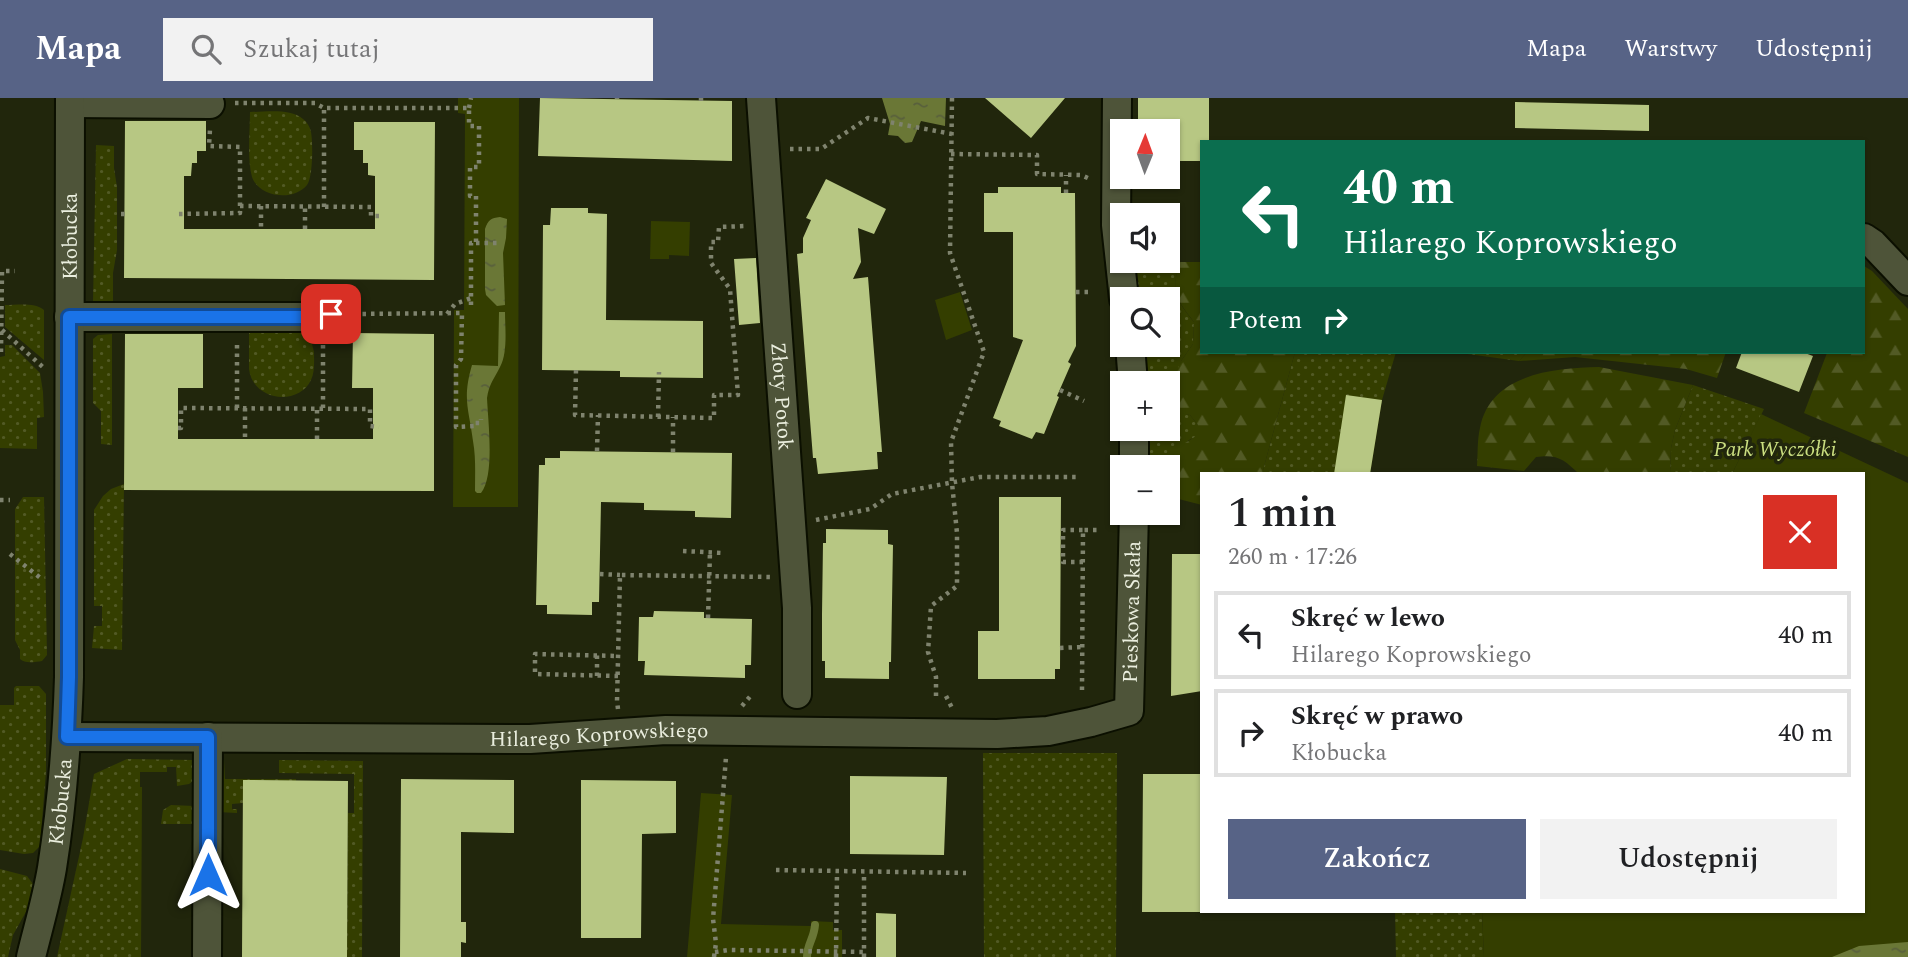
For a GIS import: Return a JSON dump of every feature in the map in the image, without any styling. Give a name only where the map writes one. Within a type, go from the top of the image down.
[{"type":"street","name":"Złoty Potok","points":[[761,98],[797,608],[797,694]]},
{"type":"street","points":[[1117,98],[1116,226],[1123,287]]},
{"type":"street","points":[[70,100],[210,104]]},
{"type":"street","name":"Kłobucka","points":[[31,957],[51,871],[61,806],[67,737],[70,100]]},
{"type":"street","points":[[1865,239],[1908,281]]},
{"type":"street","points":[[69,317],[327,315]]},
{"type":"street","name":"Pieskowa Skała","points":[[1129,711],[1133,525]]},
{"type":"street","name":"Hilarego Koprowskiego","points":[[67,737],[530,739],[666,730],[997,734],[1048,731],[1129,711]]},
{"type":"street","points":[[207,957],[208,737]]},
{"type":"path","points":[[471,98],[469,126],[479,126],[479,167],[470,167],[470,196],[477,196],[476,243]]},
{"type":"path","points":[[936,696],[936,677],[928,652],[931,606],[957,586],[957,533],[951,442],[984,352],[950,253],[952,98]]},
{"type":"path","points":[[179,214],[240,213],[240,147],[209,146],[210,104],[248,101],[315,103],[324,108],[470,108]]},
{"type":"path","points":[[324,108],[324,207]]},
{"type":"path","points":[[778,149],[821,149],[868,118],[950,133]]},
{"type":"path","points":[[951,154],[1037,155],[1037,174],[1082,175],[1094,180]]},
{"type":"path","points":[[1066,174],[1066,193]]},
{"type":"path","points":[[240,206],[371,207],[371,216],[380,216]]},
{"type":"path","points":[[261,206],[261,229]]},
{"type":"path","points":[[305,207],[305,229]]},
{"type":"path","points":[[576,370],[575,415],[716,418],[714,395],[738,395],[730,289],[711,263],[711,242],[718,242],[719,227],[756,226]]},
{"type":"path","points":[[471,308],[471,243],[497,243]]},
{"type":"path","points":[[1,352],[2,271],[15,271]]},
{"type":"path","points":[[1076,292],[1093,292]]},
{"type":"path","points":[[447,314],[455,304],[471,298]]},
{"type":"path","points":[[323,408],[327,315],[462,313],[461,359],[456,365],[456,427],[475,426],[475,423],[481,423],[481,419]]},
{"type":"path","points":[[237,408],[238,317]]},
{"type":"path","points":[[1,329],[49,373]]},
{"type":"path","points":[[658,417],[659,372]]},
{"type":"path","points":[[1060,390],[1084,401]]},
{"type":"path","points":[[178,428],[181,428],[181,408],[370,409],[370,426],[379,426]]},
{"type":"path","points":[[245,408],[245,439]]},
{"type":"path","points":[[317,408],[317,439]]},
{"type":"path","points":[[597,451],[598,415]]},
{"type":"path","points":[[673,417],[673,452]]},
{"type":"path","points":[[805,522],[870,509],[892,494],[980,477],[1080,477]]},
{"type":"path","points":[[0,500],[10,500]]},
{"type":"path","points":[[1083,562],[1063,562],[1063,530],[1097,530]]},
{"type":"path","points":[[1082,690],[1083,530]]},
{"type":"path","points":[[683,551],[723,552]]},
{"type":"path","points":[[708,618],[710,552]]},
{"type":"path","points":[[10,554],[49,585]]},
{"type":"path","points":[[600,574],[761,577]]},
{"type":"path","points":[[617,701],[620,575]]},
{"type":"path","points":[[1060,648],[1082,647]]},
{"type":"path","points":[[618,656],[535,654],[535,674],[618,676]]},
{"type":"path","points":[[597,655],[597,676]]},
{"type":"path","points":[[738,710],[753,693]]},
{"type":"path","points":[[727,745],[713,919],[714,955],[728,950],[864,955],[864,872]]},
{"type":"path","points":[[776,870],[967,873]]},
{"type":"path","points":[[836,954],[837,872]]},
{"type":"green space","points":[[458,98],[519,98],[518,507],[453,507],[454,310],[464,310],[465,114],[458,113]]},
{"type":"green space","points":[[250,112],[291,113],[308,125],[312,137],[311,168],[309,181],[301,190],[293,194],[277,195],[256,184],[250,162]]},
{"type":"green space","points":[[96,145],[114,146],[117,250],[113,273],[113,309],[93,303]]},
{"type":"green space","points":[[651,221],[690,222],[689,256],[669,255],[669,259],[650,259]]},
{"type":"green space","points":[[1180,262],[1200,262],[1200,354],[1294,354],[1263,472],[1200,472],[1200,504],[1180,499],[1180,455],[1173,455],[1177,448],[1198,435],[1198,425],[1190,415],[1180,413],[1180,371],[1177,371],[1193,344],[1194,322],[1182,306],[1180,287],[1176,287]]},
{"type":"green space","points":[[1865,267],[1908,309],[1908,457],[1804,413],[1827,354],[1865,354]]},
{"type":"green space","points":[[1134,273],[1176,273],[1176,287],[1135,287]]},
{"type":"green space","points":[[960,292],[972,330],[946,340],[935,300]]},
{"type":"green space","points":[[1180,302],[1194,322],[1193,344],[1181,361],[1180,378],[1180,371],[1143,371],[1143,357],[1180,357]]},
{"type":"green space","points":[[5,305],[31,305],[44,310],[44,360],[5,327]]},
{"type":"green space","points":[[249,325],[300,330],[308,337],[314,352],[314,366],[311,380],[305,388],[297,394],[277,397],[259,388],[252,380],[249,369]]},
{"type":"green space","points":[[112,334],[112,445],[101,444],[101,411],[93,403],[93,339],[98,335]]},
{"type":"green space","points":[[5,345],[12,345],[40,373],[44,417],[37,418],[37,449],[0,448],[0,357],[5,356]]},
{"type":"green space","points":[[1294,354],[1395,354],[1382,400],[1370,472],[1263,472]]},
{"type":"green space","points":[[1468,354],[1525,354],[1519,361]]},
{"type":"green space","points":[[1525,354],[1725,354],[1717,378],[1686,369],[1575,357],[1519,361]]},
{"type":"green space","points":[[1599,367],[1693,385],[1675,430],[1670,472],[1577,472],[1564,461],[1549,456],[1536,457],[1524,471],[1477,466],[1480,428],[1486,410],[1496,396],[1510,385],[1526,378],[1562,369]]},
{"type":"green space","points":[[1693,385],[1764,409],[1733,472],[1670,472],[1675,430]]},
{"type":"green space","points":[[1180,412],[1190,415],[1198,425],[1198,436],[1189,440],[1173,455],[1147,455],[1146,441],[1180,441]]},
{"type":"green space","name":"Park Wyczółki","points":[[1761,414],[1908,483],[1908,957],[1484,957],[1482,913],[1865,913],[1865,472],[1733,472]]},
{"type":"green space","points":[[124,484],[122,650],[92,648],[94,626],[102,626],[102,606],[94,606],[94,510],[111,489]]},
{"type":"green space","points":[[23,497],[44,497],[47,655],[42,661],[33,662],[20,659],[20,650],[15,640],[15,509]]},
{"type":"green space","points":[[16,686],[39,686],[46,694],[46,771],[40,846],[33,853],[24,854],[0,850],[0,705],[14,705]]},
{"type":"green space","points":[[983,753],[1117,753],[1116,957],[984,957]]},
{"type":"green space","points":[[127,759],[193,760],[195,767],[193,781],[177,786],[176,767],[167,767],[167,772],[140,772],[141,957],[57,957],[94,774]]},
{"type":"green space","points":[[221,760],[224,760],[225,779],[296,781],[243,780],[243,803],[232,804],[232,809],[237,809],[237,813],[218,812]]},
{"type":"green space","points":[[279,760],[363,761],[362,957],[347,957],[348,813],[354,813],[354,774],[279,773]]},
{"type":"green space","points":[[701,793],[732,795],[721,924],[811,926],[811,921],[833,922],[833,930],[842,930],[842,957],[687,957]]},
{"type":"green space","points":[[171,805],[194,806],[199,824],[161,824],[163,810]]},
{"type":"green space","points":[[0,869],[27,876],[33,884],[27,910],[13,935],[8,957],[0,957]]},
{"type":"green space","points":[[1395,913],[1482,913],[1484,957],[1396,957]]},
{"type":"water","points":[[882,98],[946,98],[945,126],[921,121],[912,142],[905,143],[898,136],[888,135],[890,124]]},
{"type":"water","points":[[500,217],[507,219],[503,253],[505,305],[497,306],[486,295],[485,289],[485,229],[490,220]]},
{"type":"water","points":[[499,312],[505,312],[505,347],[503,361],[490,385],[487,398],[490,448],[488,474],[481,493],[477,493],[467,387],[472,365],[498,366]]},
{"type":"water","points":[[1908,942],[1908,957],[1832,957],[1859,946]]},
{"type":"building","points":[[540,98],[732,101],[732,161],[538,156]]},
{"type":"building","points":[[985,98],[1065,98],[1031,138]]},
{"type":"building","points":[[1138,98],[1209,98],[1209,140],[1200,140],[1200,161],[1180,161],[1180,119],[1138,119]]},
{"type":"building","points":[[1515,102],[1649,105],[1649,131],[1515,128]]},
{"type":"building","points":[[125,121],[206,121],[206,151],[197,151],[197,163],[192,163],[191,176],[184,176],[184,229],[375,229],[375,176],[368,175],[368,163],[363,163],[363,150],[354,150],[354,122],[435,122],[434,280],[124,278]]},
{"type":"building","points":[[826,179],[886,209],[874,234],[858,228],[861,262],[853,279],[868,277],[882,452],[877,452],[878,469],[818,474],[816,458],[813,458],[797,254],[803,253],[803,238],[811,220],[806,218]]},
{"type":"building","points":[[998,187],[1061,187],[1061,193],[1075,193],[1076,346],[1044,434],[1036,432],[1032,439],[999,426],[1001,421],[993,418],[1023,340],[1013,337],[1013,232],[984,232],[984,193],[998,193]]},
{"type":"building","points":[[551,208],[588,208],[588,213],[607,214],[606,320],[703,321],[703,378],[620,377],[620,371],[542,370],[543,225],[550,225]]},
{"type":"building","points":[[756,258],[760,323],[739,325],[734,259]]},
{"type":"building","points":[[353,333],[434,334],[434,491],[124,490],[125,334],[203,334],[203,388],[178,388],[178,439],[373,439],[373,388],[352,388]]},
{"type":"building","points":[[1741,354],[1813,356],[1799,392],[1736,368]]},
{"type":"building","points":[[1346,395],[1382,400],[1370,472],[1334,472]]},
{"type":"building","points":[[560,451],[732,453],[731,518],[695,517],[695,511],[644,510],[644,503],[601,502],[599,602],[592,602],[592,615],[547,614],[547,605],[536,605],[539,465],[545,465],[545,458],[560,458]]},
{"type":"building","points":[[999,497],[1061,497],[1060,669],[1055,669],[1055,679],[978,679],[978,631],[999,631]]},
{"type":"building","points":[[826,529],[888,530],[888,544],[893,545],[889,679],[825,678],[825,661],[822,661],[822,614],[823,543],[826,543]]},
{"type":"building","points":[[1172,554],[1200,554],[1200,691],[1171,696]]},
{"type":"building","points":[[654,611],[704,612],[704,618],[752,619],[751,665],[745,665],[745,678],[644,675],[645,661],[638,661],[639,617],[653,617]]},
{"type":"building","points":[[1143,774],[1200,774],[1200,912],[1142,912]]},
{"type":"building","points":[[850,776],[947,777],[944,855],[850,854]]},
{"type":"building","points":[[401,779],[514,780],[514,833],[461,832],[461,922],[466,922],[466,943],[461,942],[461,957],[400,957]]},
{"type":"building","points":[[243,780],[348,781],[347,957],[242,957]]},
{"type":"building","points":[[581,780],[676,781],[676,833],[642,834],[641,938],[581,938]]},
{"type":"building","points":[[876,913],[896,914],[896,957],[876,957]]},
{"type":"waterway","points":[[807,957],[815,925]]},
{"type":"route","points":[[208,875],[208,737],[67,737],[69,317],[323,317],[331,314]]}]
